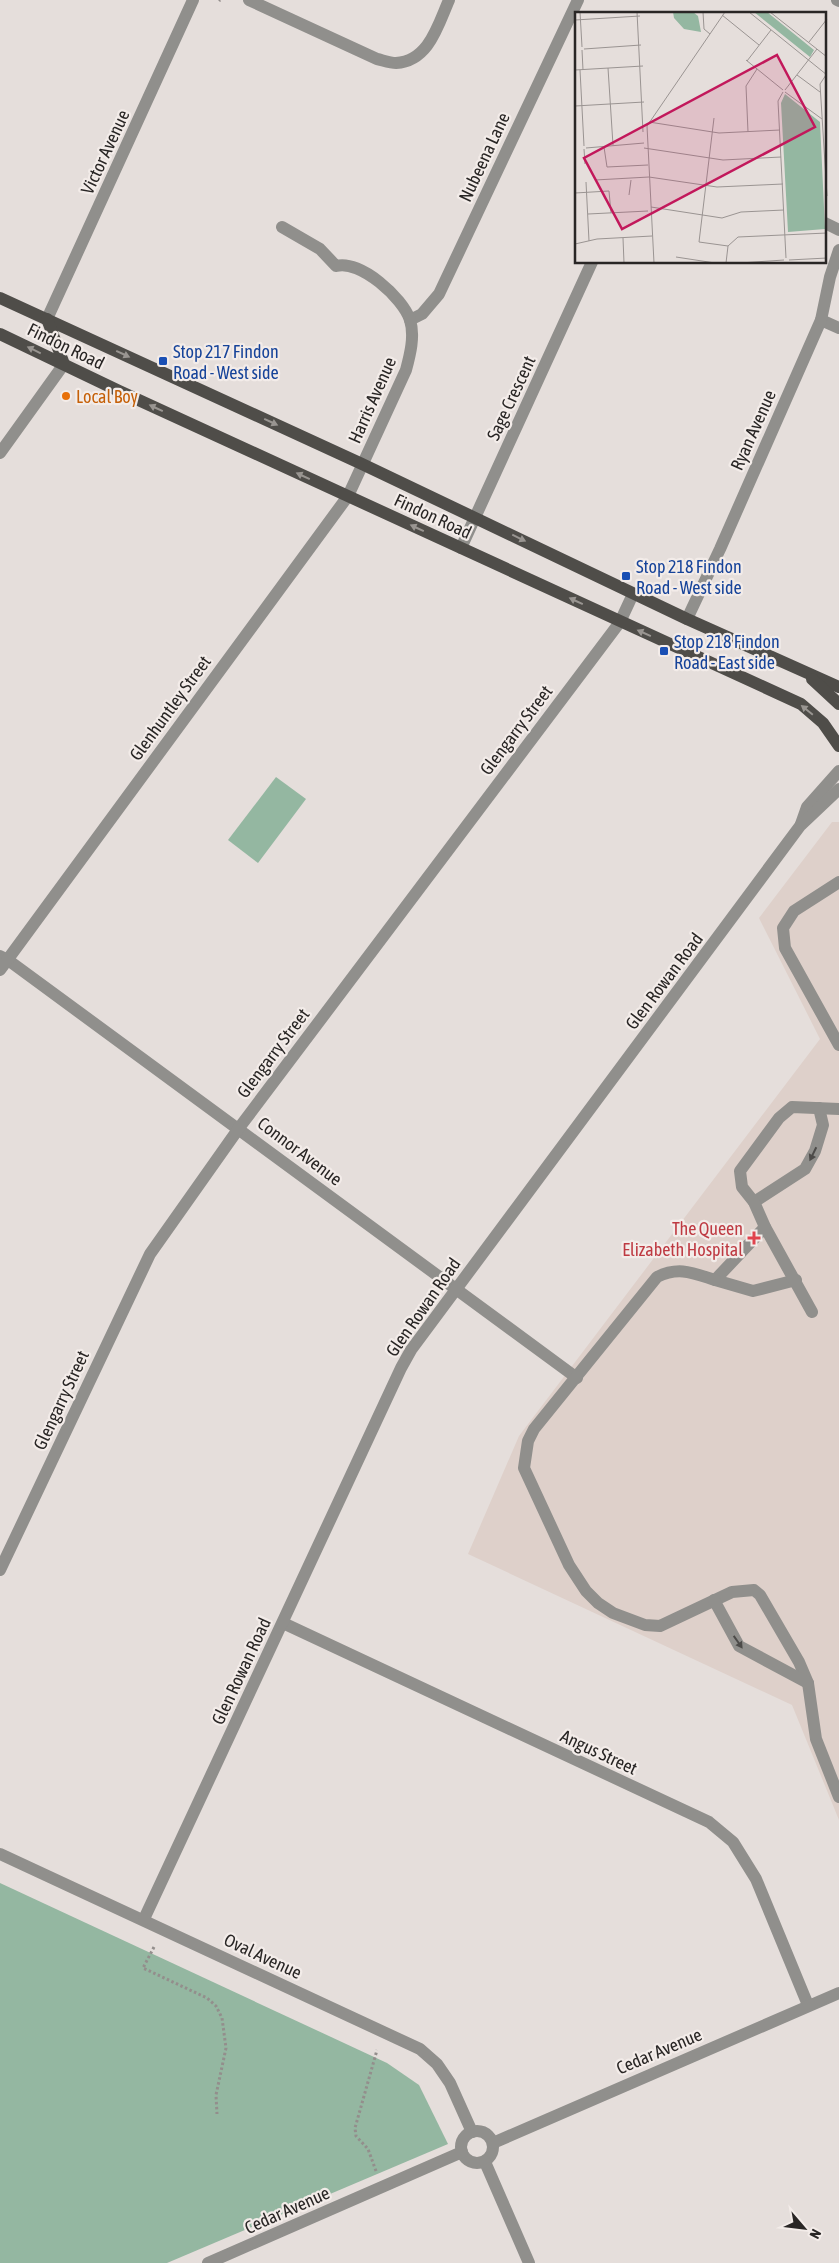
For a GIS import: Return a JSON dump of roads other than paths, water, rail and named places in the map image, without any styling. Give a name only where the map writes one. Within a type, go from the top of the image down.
[{"type":"main road","name":"Findon Road","points":[[0,298],[362,464],[686,619],[839,687]]},
{"type":"main road","points":[[47,319],[64,364]]},
{"type":"main road","name":"Findon Road","points":[[0,334],[801,704],[823,723],[839,746]]},
{"type":"main road","points":[[805,672],[839,704]]},
{"type":"street","name":"Victor Avenue","points":[[47,319],[193,0]]},
{"type":"street","points":[[249,0],[376,59],[395,63],[414,58],[430,44],[449,0]]},
{"type":"street","name":"Nubeena Lane","points":[[410,320],[422,314],[439,294],[578,0]]},
{"type":"street","points":[[826,224],[839,230]]},
{"type":"street","points":[[282,228],[320,249],[336,266],[352,266],[372,276],[386,288],[410,320]]},
{"type":"street","name":"Ryan Avenue","points":[[686,619],[720,549],[821,320],[830,277],[839,250]]},
{"type":"street","name":"Sage Crescent","points":[[461,548],[591,264]]},
{"type":"street","name":"Harris Avenue","points":[[362,464],[406,370],[411,354],[410,320]]},
{"type":"street","points":[[821,320],[839,328]]},
{"type":"street","points":[[0,453],[64,364]]},
{"type":"street","name":"Glenhuntley Street","points":[[3,962],[348,496],[362,464]]},
{"type":"street","name":"Glengarry Street","points":[[0,1570],[150,1254],[239,1128],[620,622],[633,594]]},
{"type":"street","name":"Glen Rowan Road","points":[[800,826],[807,807],[839,771]]},
{"type":"street","name":"Glen Rowan Road","points":[[144,1919],[411,1350],[800,826],[839,790]]},
{"type":"street","points":[[839,882],[794,911],[783,928],[785,948],[839,1045]]},
{"type":"street","name":"Connor Avenue","points":[[3,962],[239,1128],[578,1378]]},
{"type":"street","points":[[812,1312],[796,1280],[765,1228],[754,1202],[742,1187],[740,1170],[779,1118],[792,1107],[839,1109]]},
{"type":"street","points":[[754,1202],[804,1169],[815,1151],[823,1126],[819,1108]]},
{"type":"street","points":[[715,1280],[765,1228]]},
{"type":"street","points":[[796,1280],[753,1292],[684,1271],[669,1271],[657,1277],[578,1378],[534,1429],[528,1441],[524,1468],[569,1565],[586,1591],[598,1603],[613,1613],[645,1625],[660,1626],[732,1592],[754,1590],[777,1622],[808,1683],[816,1739],[839,1797]]},
{"type":"street","points":[[714,1600],[739,1646],[808,1683]]},
{"type":"street","name":"Angus Street","points":[[283,1623],[709,1822],[733,1842],[756,1879],[808,2006]]},
{"type":"street","name":"Oval Avenue","points":[[0,1854],[144,1919],[420,2049],[437,2064],[450,2083],[472,2132]]},
{"type":"street","name":"Cedar Avenue","points":[[492,2142],[839,1993]]},
{"type":"street","points":[[472,2132],[480,2132],[488,2136],[492,2142],[491,2156],[484,2162],[471,2162],[465,2158],[462,2152],[462,2141],[472,2132]]},
{"type":"street","name":"Cedar Avenue","points":[[208,2263],[462,2152]]},
{"type":"street","points":[[484,2162],[529,2263]]},
{"type":"place","name":"Stop 217 Findon Road - West side","points":[[163,361]]},
{"type":"place","name":"Local Boy","points":[[66,396]]},
{"type":"place","name":"Stop 218 Findon Road - West side","points":[[626,576]]},
{"type":"place","name":"Stop 218 Findon Road - East side","points":[[664,651]]},
{"type":"place","name":"The Queen Elizabeth Hospital","points":[[754,1238]]}]
